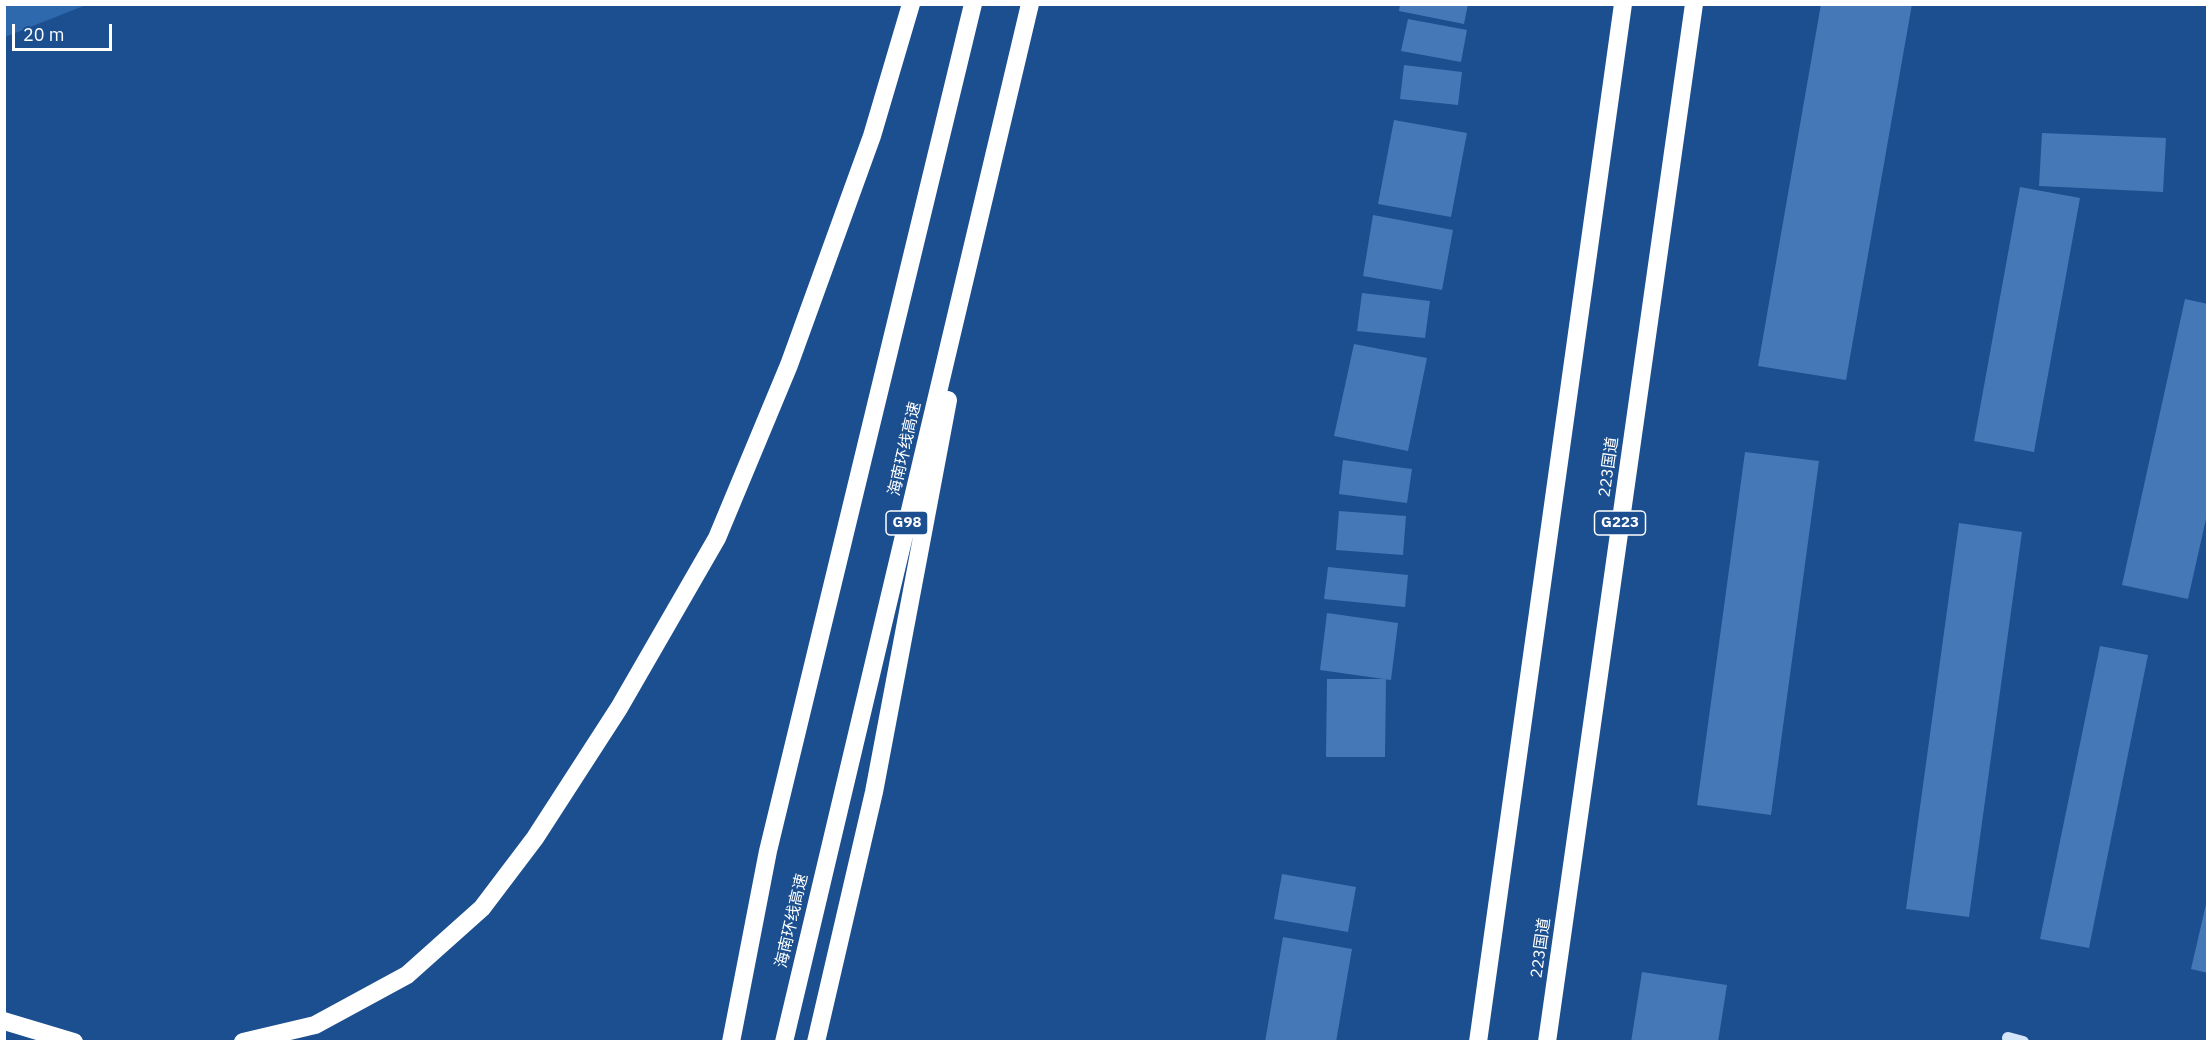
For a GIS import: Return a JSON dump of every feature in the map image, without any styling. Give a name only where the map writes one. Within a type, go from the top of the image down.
[{"type":"highway","points":[[243,1041],[315,1025],[407,975],[482,908],[535,838],[618,708],[717,538],[793,354],[872,136],[911,4]]},
{"type":"highway","points":[[731,1041],[771,840],[973,4]]},
{"type":"highway","name":"海南环线高速","points":[[784,1041],[1030,4]]},
{"type":"highway","points":[[1478,1041],[1623,4]]},
{"type":"highway","name":"223国道","points":[[1547,1041],[1694,4]]},
{"type":"highway","points":[[816,1041],[874,792],[938,460],[970,260]]},
{"type":"highway","points":[[4,1021],[74,1041]]},
{"type":"street","points":[[2008,1038],[2023,1041]]},
{"type":"shaded area","points":[[5,4],[85,4],[86,5],[5,37]]},
{"type":"building","points":[[1400,4],[1468,4],[1464,24],[1399,11]]},
{"type":"building","points":[[1821,4],[1912,4],[1846,380],[1758,366]]},
{"type":"building","points":[[1408,19],[1467,30],[1461,62],[1401,51]]},
{"type":"building","points":[[1404,65],[1462,72],[1458,105],[1400,99]]},
{"type":"building","points":[[1394,120],[1467,133],[1451,217],[1378,204]]},
{"type":"building","points":[[2042,133],[2166,138],[2163,192],[2039,186]]},
{"type":"building","points":[[2020,187],[2080,198],[2034,452],[1974,441]]},
{"type":"building","points":[[1373,215],[1453,230],[1442,290],[1363,276]]},
{"type":"building","points":[[1362,293],[1430,301],[1425,338],[1357,331]]},
{"type":"building","points":[[2185,299],[2208,304],[2208,510],[2188,599],[2122,585]]},
{"type":"building","points":[[1354,344],[1427,358],[1408,451],[1334,436]]},
{"type":"building","points":[[1745,452],[1819,461],[1771,815],[1697,805]]},
{"type":"building","points":[[1343,460],[1412,469],[1407,503],[1339,494]]},
{"type":"building","points":[[1339,511],[1406,516],[1403,555],[1336,550]]},
{"type":"building","points":[[1959,523],[2022,532],[1969,917],[1906,909]]},
{"type":"building","points":[[1328,567],[1408,575],[1405,607],[1324,599]]},
{"type":"building","points":[[1327,613],[1398,623],[1391,680],[1320,670]]},
{"type":"building","points":[[2100,646],[2148,655],[2089,948],[2040,939]]},
{"type":"building","points":[[1327,679],[1386,679],[1385,757],[1326,757]]},
{"type":"building","points":[[1282,874],[1356,887],[1348,932],[1274,919]]},
{"type":"building","points":[[2208,900],[2208,973],[2191,969]]},
{"type":"building","points":[[1283,937],[1352,949],[1336,1042],[1265,1042]]},
{"type":"building","points":[[1642,972],[1727,985],[1718,1042],[1631,1042]]}]
